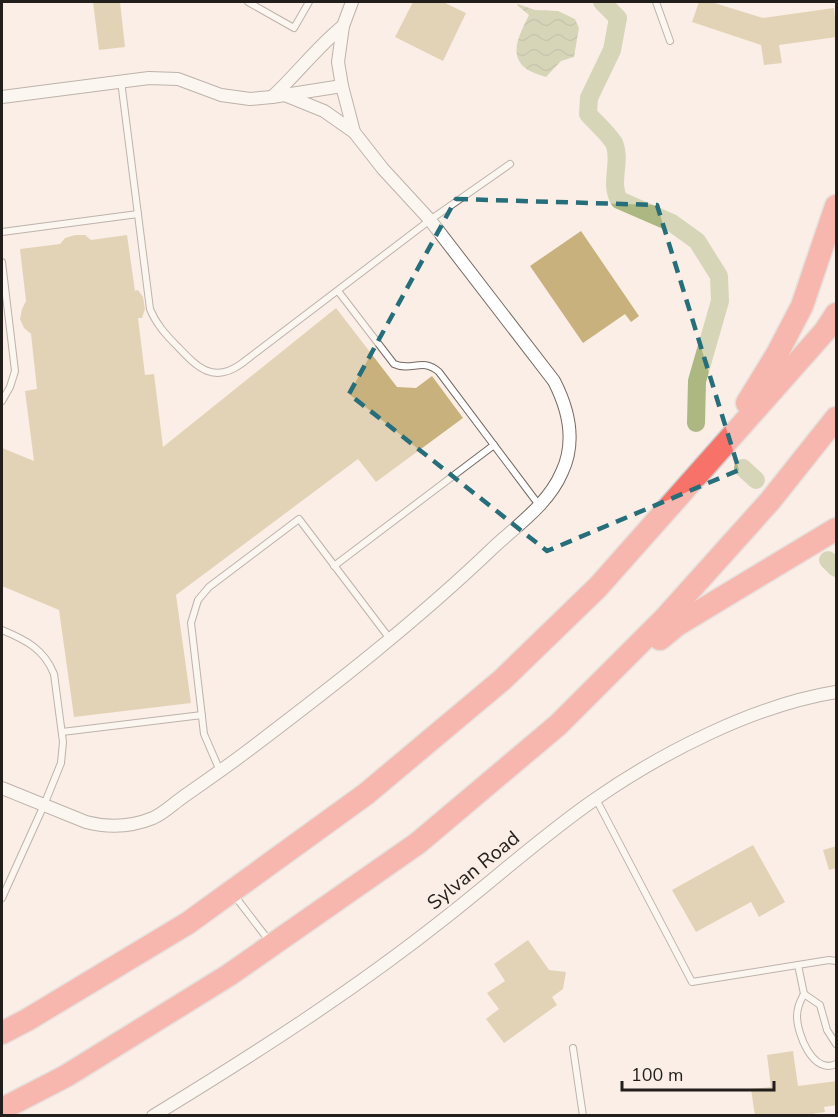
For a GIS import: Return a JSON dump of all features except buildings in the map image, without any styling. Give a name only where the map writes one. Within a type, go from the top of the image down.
[{"type":"highway","points":[[737,432],[745,407],[777,354],[802,306],[837,206]]},
{"type":"highway","points":[[2,1033],[188,923],[366,794],[502,680],[598,587],[737,432],[825,331],[837,314]]},
{"type":"highway","points":[[558,725],[672,611],[770,501],[837,418]]},
{"type":"highway","points":[[2,1109],[66,1076],[229,975],[418,843],[677,625],[837,529]]},
{"type":"street","points":[[352,2],[343,26],[338,62],[354,132]]},
{"type":"street","points":[[272,97],[322,43],[343,26]]},
{"type":"street","points":[[2,97],[149,78],[178,78],[221,95],[250,99],[342,86]]},
{"type":"street","points":[[2,788],[44,806],[99,825],[130,825],[159,814],[325,692],[390,639],[454,585],[539,505],[555,486],[568,453],[569,422],[566,405],[554,381],[430,220],[383,169],[354,132],[324,111],[286,95]]},
{"type":"street","name":"Sylvan Road","points":[[153,1116],[271,1042],[367,976],[445,919],[596,799],[650,765],[702,736],[740,720],[837,692]]},
{"type":"lane","points":[[248,2],[294,28],[309,2]]},
{"type":"lane","points":[[657,2],[670,41]]},
{"type":"lane","points":[[121,81],[150,309],[153,318],[163,331],[200,369],[215,373],[235,369],[430,220],[510,164]]},
{"type":"lane","points":[[2,232],[138,214]]},
{"type":"lane","points":[[2,262],[15,371],[2,401]]},
{"type":"lane","points":[[338,291],[394,364],[406,368],[425,364],[439,372],[539,505]]},
{"type":"lane","points":[[334,566],[494,445]]},
{"type":"lane","points":[[220,771],[204,734],[191,623],[198,600],[203,593],[299,519],[390,639]]},
{"type":"lane","points":[[2,630],[33,644],[51,666],[62,732],[61,763],[2,898]]},
{"type":"lane","points":[[62,732],[202,716]]},
{"type":"lane","points":[[596,799],[692,981],[837,961]]},
{"type":"lane","points":[[231,892],[272,945]]},
{"type":"lane","points":[[798,965],[804,994],[797,1009],[800,1035],[819,1063],[823,1066],[837,1064]]},
{"type":"lane","points":[[804,994],[820,1005],[827,1030],[837,1044]]},
{"type":"lane","points":[[573,1048],[583,1116]]},
{"type":"highlighted area","points":[[456,199],[657,205],[739,470],[547,551],[349,394]]},
{"type":"water","points":[[518,4],[535,10],[558,11],[575,19],[579,28],[574,57],[561,61],[546,77],[528,70],[518,58],[517,44],[529,15]]},
{"type":"waterway","points":[[602,2],[618,18],[612,50],[589,98],[588,114],[614,143],[617,157],[616,193],[619,200],[672,223],[697,241],[719,276],[720,301],[697,381],[696,423]]},
{"type":"waterway","points":[[743,468],[756,480]]},
{"type":"waterway","points":[[828,560],[836,568]]}]
